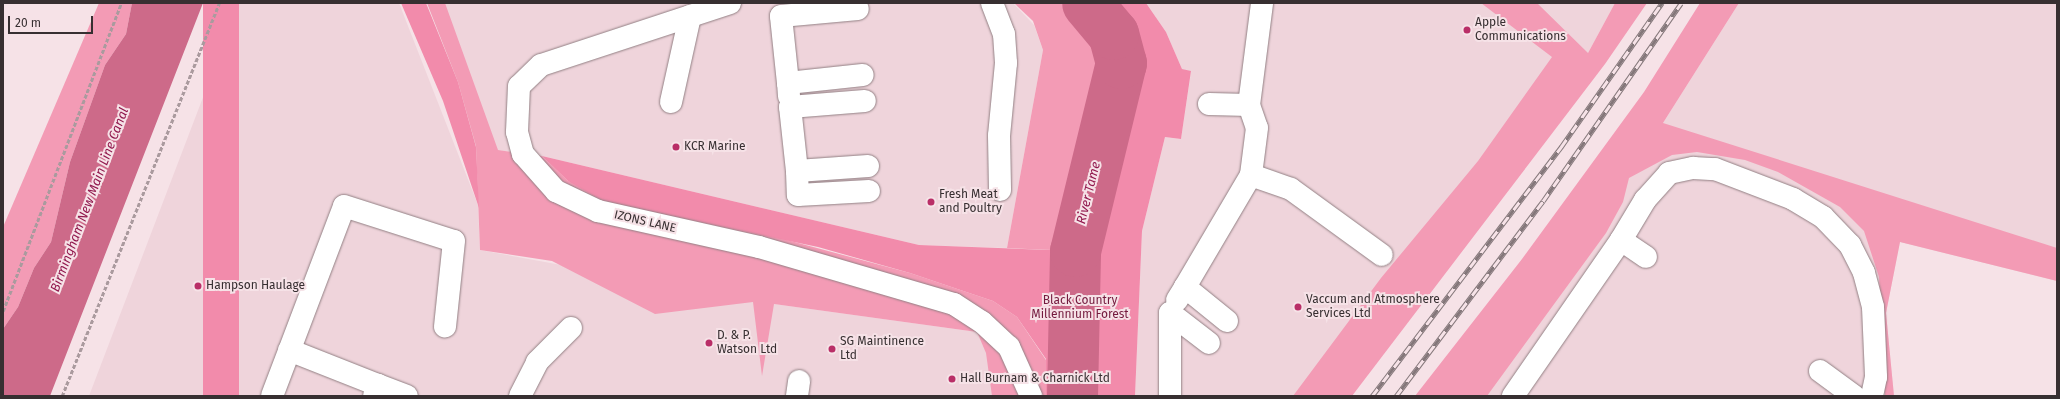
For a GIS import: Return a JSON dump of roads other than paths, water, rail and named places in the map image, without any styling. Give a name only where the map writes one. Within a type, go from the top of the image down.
[{"type":"street","name":"IZONS LANE","points":[[730,3],[541,65],[519,86],[517,132],[523,154],[556,190],[598,211],[759,247],[954,304],[982,322],[1009,347],[1031,396]]},
{"type":"street","points":[[992,3],[1004,34],[1006,63],[999,136],[1000,190]]},
{"type":"street","points":[[1170,396],[1170,313],[1251,175],[1257,128],[1249,106],[1262,3]]},
{"type":"street","points":[[858,9],[780,10],[797,171],[798,195],[869,191]]},
{"type":"street","points":[[671,102],[690,16]]},
{"type":"street","points":[[788,83],[863,75]]},
{"type":"street","points":[[790,107],[865,101]]},
{"type":"street","points":[[1210,104],[1249,106]]},
{"type":"street","points":[[797,171],[868,166]]},
{"type":"street","points":[[1513,396],[1621,240],[1645,200],[1669,173],[1693,168],[1715,169],[1793,199],[1823,217],[1850,245],[1864,273],[1872,306],[1876,377],[1872,396]]},
{"type":"street","points":[[1251,175],[1291,189],[1382,255]]},
{"type":"street","points":[[272,396],[344,206],[454,241],[445,327]]},
{"type":"street","points":[[1621,240],[1646,257]]},
{"type":"street","points":[[1185,287],[1227,321]]},
{"type":"street","points":[[1170,313],[1209,343]]},
{"type":"street","points":[[520,396],[537,362],[571,328]]},
{"type":"street","points":[[289,350],[376,390],[407,396]]},
{"type":"street","points":[[1820,371],[1854,396]]},
{"type":"water","name":"Birmingham New Main Line Canal","points":[[132,3],[203,3],[50,396],[3,396],[3,329],[18,307],[34,268],[51,242],[70,162],[105,65],[126,34]]},
{"type":"waterway","name":"River Tame","points":[[1072,396],[1075,251],[1121,63],[1113,34],[1087,3]]},
{"type":"railway","points":[[1372,396],[1561,147],[1662,3]]},
{"type":"railway","points":[[1396,396],[1543,201],[1681,3]]},
{"type":"place","name":"Apple Communications","points":[[1467,30]]},
{"type":"place","name":"KCR Marine","points":[[676,147]]},
{"type":"place","name":"Fresh Meat and Poultry","points":[[931,202]]},
{"type":"place","name":"Hampson Haulage","points":[[198,286]]},
{"type":"place","name":"Vaccum and Atmosphere Services Ltd","points":[[1298,307]]},
{"type":"place","name":"D. & P. Watson Ltd","points":[[709,343]]},
{"type":"place","name":"SG Maintinence Ltd","points":[[832,349]]},
{"type":"place","name":"Hall Burnam & Charnick Ltd","points":[[952,379]]},
{"type":"park label","name":"Black Country Millennium Forest","points":[[1080,308]]}]
